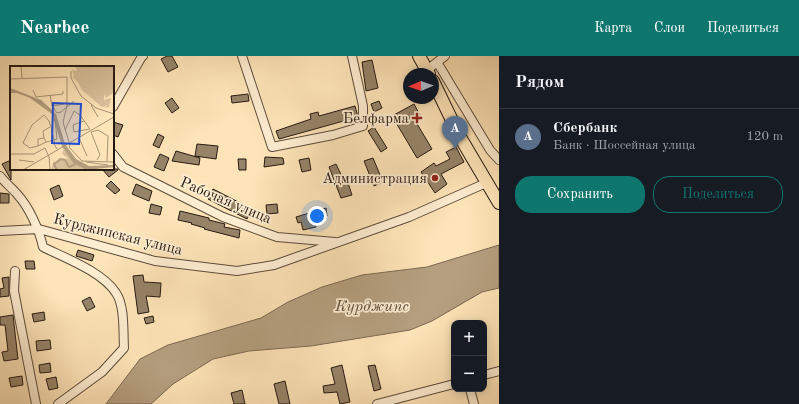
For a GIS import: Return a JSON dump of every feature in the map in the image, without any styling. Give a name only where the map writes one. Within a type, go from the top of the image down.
[{"type":"main road","points":[[419,56],[426,68]]},
{"type":"main road","points":[[439,93],[460,137],[486,184],[499,203]]},
{"type":"street","points":[[114,105],[140,58],[143,56]]},
{"type":"street","points":[[242,56],[272,147],[333,135],[363,126],[363,106],[352,56]]},
{"type":"street","points":[[432,68],[446,56]]},
{"type":"street","points":[[437,62],[490,150],[499,160]]},
{"type":"street","name":"Рабочая улица","points":[[114,155],[123,167],[223,217],[277,236],[338,242]]},
{"type":"street","name":"Курджипская улица","points":[[0,176],[7,186],[17,194],[39,229]]},
{"type":"street","name":"Курджипская улица","points":[[0,231],[39,229],[155,262],[237,271],[274,265],[409,217],[486,184]]},
{"type":"street","points":[[39,229],[43,247],[103,278],[117,293],[123,318],[124,348],[102,372],[58,404]]},
{"type":"street","points":[[15,271],[14,291],[36,404]]},
{"type":"street","points":[[487,374],[499,370]]},
{"type":"street","points":[[377,404],[451,385]]},
{"type":"street","points":[[471,392],[474,404]]},
{"type":"water","name":"Курджипс","points":[[499,245],[499,288],[482,292],[432,321],[410,330],[311,346],[249,351],[213,359],[173,384],[151,404],[106,404],[140,359],[168,345],[261,318],[288,302],[322,287],[362,275],[427,267]]},
{"type":"building","points":[[167,56],[172,56],[178,67],[168,72],[161,59]]},
{"type":"building","points":[[372,60],[378,88],[366,91],[362,62]]},
{"type":"building","points":[[248,94],[249,101],[232,103],[231,96]]},
{"type":"building","points":[[172,98],[179,108],[172,113],[165,103]]},
{"type":"building","points":[[379,101],[382,108],[374,112],[371,104]]},
{"type":"building","points":[[414,104],[422,119],[416,122],[432,149],[417,158],[392,116]]},
{"type":"building","points":[[355,106],[358,117],[279,139],[276,131],[311,119],[310,114],[318,112],[319,116]]},
{"type":"building","points":[[114,122],[123,125],[118,137],[114,135]]},
{"type":"building","points":[[374,127],[387,148],[381,152],[368,131]]},
{"type":"building","points":[[158,134],[164,137],[159,148],[153,145]]},
{"type":"building","points":[[197,144],[218,146],[216,159],[195,156]]},
{"type":"building","points":[[456,147],[464,162],[441,174],[447,184],[435,193],[421,172],[434,163],[436,166],[450,159],[446,152]]},
{"type":"building","points":[[176,151],[200,158],[199,165],[172,161]]},
{"type":"building","points":[[160,154],[169,158],[164,171],[154,167]]},
{"type":"building","points":[[265,157],[283,158],[284,164],[264,167]]},
{"type":"building","points":[[309,158],[311,170],[302,172],[299,160]]},
{"type":"building","points":[[373,158],[383,182],[374,186],[364,161]]},
{"type":"building","points":[[238,159],[246,159],[246,170],[239,170]]},
{"type":"building","points":[[10,160],[11,180],[2,164]]},
{"type":"building","points":[[336,164],[344,181],[347,180],[352,195],[341,198],[329,167]]},
{"type":"building","points":[[118,169],[118,170],[109,177],[103,170]]},
{"type":"building","points":[[111,181],[120,190],[115,194],[106,186]]},
{"type":"building","points":[[136,184],[152,191],[149,201],[132,194]]},
{"type":"building","points":[[59,185],[63,196],[54,200],[50,189]]},
{"type":"building","points":[[213,189],[252,209],[247,219],[208,199]]},
{"type":"building","points":[[0,193],[9,194],[9,203],[0,203]]},
{"type":"building","points":[[151,204],[162,207],[160,215],[149,213]]},
{"type":"building","points":[[277,204],[278,213],[267,214],[266,205]]},
{"type":"building","points":[[326,208],[327,216],[314,219],[316,227],[303,230],[301,222],[298,223],[296,217]]},
{"type":"building","points":[[180,211],[209,218],[209,220],[225,224],[224,227],[240,230],[239,238],[204,229],[205,228],[191,224],[192,223],[178,220]]},
{"type":"building","points":[[78,250],[94,255],[92,261],[76,256]]},
{"type":"building","points":[[25,261],[34,261],[35,269],[26,269]]},
{"type":"building","points":[[143,275],[144,282],[161,283],[160,297],[146,296],[149,312],[138,314],[133,276]]},
{"type":"building","points":[[9,277],[9,296],[0,297],[0,289],[4,288],[2,278]]},
{"type":"building","points":[[90,297],[95,307],[87,311],[82,301]]},
{"type":"building","points":[[44,312],[45,320],[34,322],[32,314]]},
{"type":"building","points":[[13,315],[18,359],[4,361],[2,352],[8,351],[5,325],[0,325],[0,317]]},
{"type":"building","points":[[153,316],[154,322],[146,324],[144,318]]},
{"type":"building","points":[[50,340],[51,349],[37,351],[36,341]]},
{"type":"building","points":[[50,363],[51,372],[40,373],[39,365]]},
{"type":"building","points":[[342,365],[350,402],[340,404],[337,392],[324,393],[323,386],[335,384],[331,368]]},
{"type":"building","points":[[375,365],[381,389],[374,391],[368,366]]},
{"type":"building","points":[[22,376],[23,385],[11,387],[9,378]]},
{"type":"building","points":[[56,377],[58,388],[49,390],[46,379]]},
{"type":"building","points":[[285,381],[290,404],[279,404],[274,384]]},
{"type":"building","points":[[242,390],[245,404],[234,404],[231,393]]},
{"type":"place","name":"Белфарма","points":[[417,118]]},
{"type":"place","name":"Сбербанк","points":[[455,149]]},
{"type":"place","name":"Администрация","points":[[435,178]]}]
